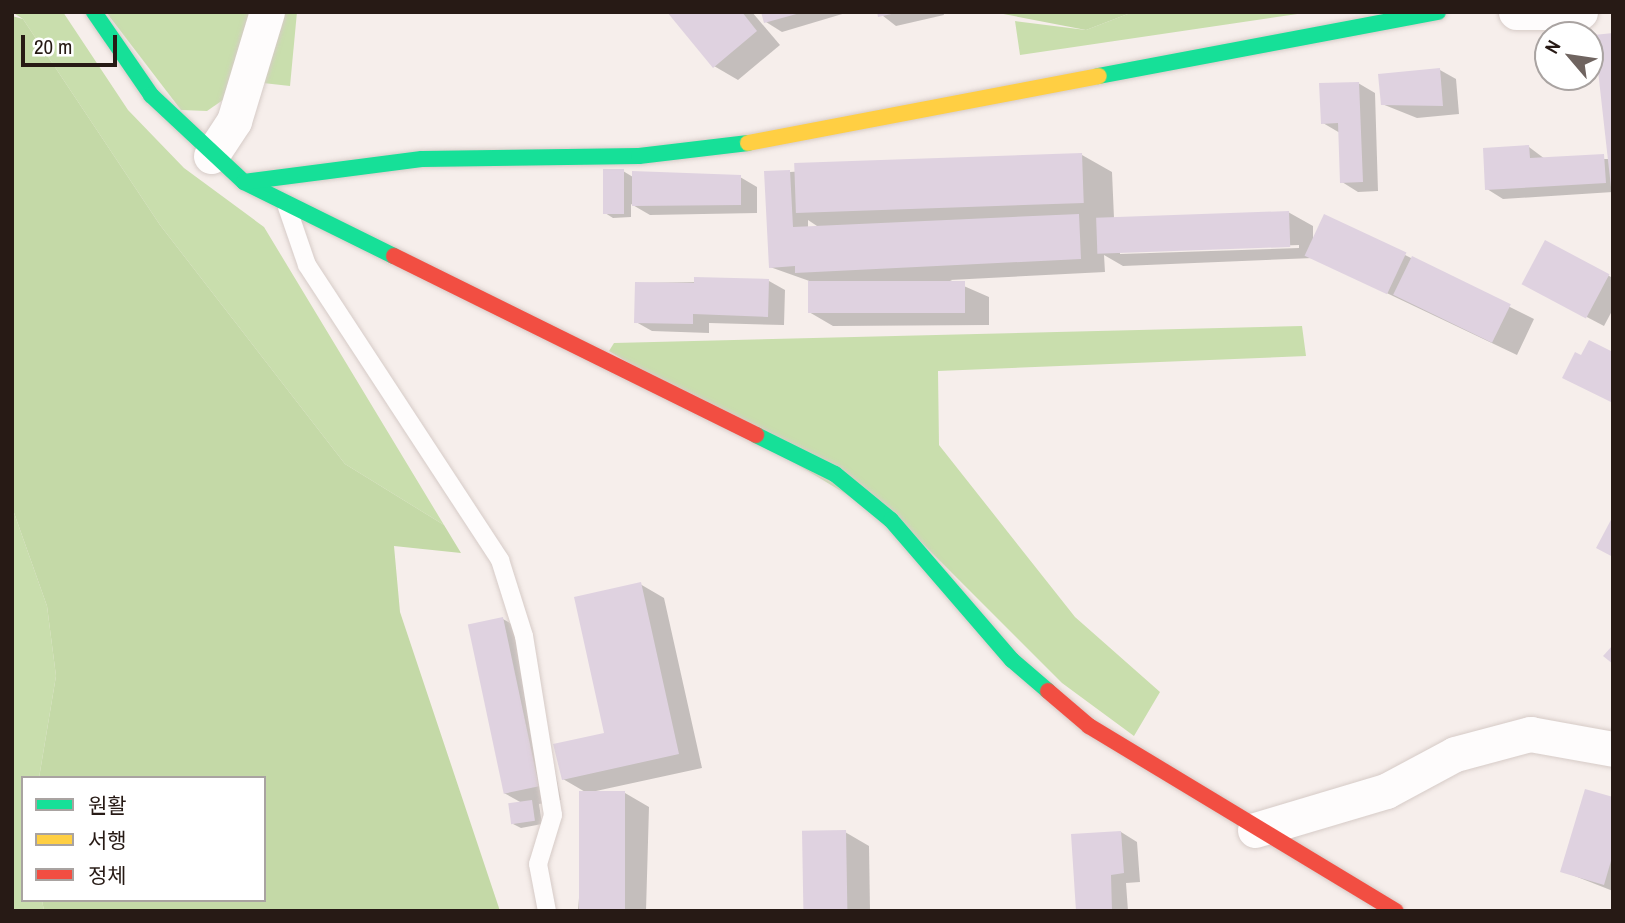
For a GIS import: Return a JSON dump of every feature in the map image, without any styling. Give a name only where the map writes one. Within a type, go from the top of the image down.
[{"type":"street","points":[[94,12],[151,95],[211,156],[244,182],[287,207],[835,474],[891,520],[965,611],[1049,694],[1089,726],[1255,830],[1396,911]]},
{"type":"street","points":[[211,156],[234,121],[267,12]]},
{"type":"street","points":[[244,182],[422,159],[639,156],[725,147],[1438,12]]},
{"type":"street","points":[[1517,12],[1580,12]]},
{"type":"street","points":[[1255,830],[1386,791],[1455,754],[1530,734],[1613,749]]},
{"type":"lane","points":[[287,207],[307,265],[500,560],[524,636],[552,815],[538,863],[547,911]]},
{"type":"green space","points":[[12,12],[63,12],[128,110],[184,168],[264,227],[444,525],[345,464],[160,225],[23,19]]},
{"type":"green space","points":[[106,12],[255,12],[233,93],[207,111],[181,110]]},
{"type":"green space","points":[[281,12],[297,12],[290,86],[263,83]]},
{"type":"green space","points":[[993,12],[1133,12],[1086,30]]},
{"type":"green space","points":[[1133,12],[1311,12],[1020,55],[1015,21],[1086,30]]},
{"type":"green space","points":[[12,16],[23,19],[160,225],[345,464],[444,525],[461,553],[394,546],[400,612],[500,911],[44,911],[42,902],[266,902],[266,776],[39,776],[56,676],[47,606],[12,507]]},
{"type":"green space","points":[[1302,326],[1306,356],[938,371],[939,445],[1075,617],[1160,692],[1134,736],[1062,683],[914,535],[609,351],[614,343]]},
{"type":"green space","points":[[12,507],[47,606],[56,676],[39,776],[21,776],[21,902],[42,902],[44,911],[12,911]]},
{"type":"building","points":[[667,12],[742,12],[757,31],[713,68]]},
{"type":"building","points":[[761,12],[800,12],[800,13],[764,23]]},
{"type":"building","points":[[877,12],[896,12],[896,13],[878,17]]},
{"type":"building","points":[[1613,33],[1613,187],[1600,91],[1604,91],[1604,34]]},
{"type":"building","points":[[1440,68],[1443,106],[1381,105],[1378,74]]},
{"type":"building","points":[[1359,82],[1363,182],[1340,183],[1338,123],[1321,124],[1319,83]]},
{"type":"building","points":[[1529,145],[1530,158],[1604,154],[1606,183],[1485,190],[1483,148]]},
{"type":"building","points":[[1082,153],[1084,203],[796,213],[794,163]]},
{"type":"building","points":[[603,169],[624,169],[624,214],[603,214]]},
{"type":"building","points":[[790,170],[793,227],[1079,214],[1081,259],[795,273],[795,266],[769,268],[764,171]]},
{"type":"building","points":[[632,171],[741,175],[741,205],[632,206]]},
{"type":"building","points":[[1289,211],[1290,247],[1097,254],[1096,218]]},
{"type":"building","points":[[1324,214],[1406,252],[1387,294],[1305,256]]},
{"type":"building","points":[[1545,240],[1609,274],[1586,318],[1522,284]]},
{"type":"building","points":[[1412,256],[1511,304],[1492,343],[1393,295]]},
{"type":"building","points":[[694,277],[769,279],[768,317],[693,314],[693,324],[634,323],[635,282],[694,283]]},
{"type":"building","points":[[808,281],[965,281],[965,313],[808,313]]},
{"type":"building","points":[[1589,340],[1613,352],[1613,403],[1562,378],[1575,352],[1581,355]]},
{"type":"building","points":[[1613,516],[1613,557],[1596,548]]},
{"type":"building","points":[[641,582],[679,754],[562,780],[553,744],[604,733],[574,597]]},
{"type":"building","points":[[503,617],[539,786],[504,794],[468,624]]},
{"type":"building","points":[[1613,645],[1613,664],[1603,656]]},
{"type":"building","points":[[1585,789],[1613,797],[1613,854],[1604,885],[1560,872]]},
{"type":"building","points":[[579,791],[625,791],[625,911],[579,911]]},
{"type":"building","points":[[532,800],[535,821],[511,824],[508,803]]},
{"type":"building","points":[[846,830],[847,911],[803,911],[802,831]]},
{"type":"building","points":[[1121,831],[1124,873],[1111,875],[1112,911],[1076,911],[1071,834]]},
{"type":"traffic: fast","points":[[94,12],[151,95],[244,182],[394,256]]},
{"type":"traffic: fast","points":[[1099,76],[1438,12]]},
{"type":"traffic: fast","points":[[244,182],[422,159],[639,156],[748,143]]},
{"type":"traffic: fast","points":[[756,435],[835,474],[891,520],[1012,660],[1048,691]]},
{"type":"traffic: slow","points":[[748,143],[1099,76]]},
{"type":"traffic: jam","points":[[394,256],[756,435]]},
{"type":"traffic: jam","points":[[1048,691],[1089,726],[1396,911]]}]
